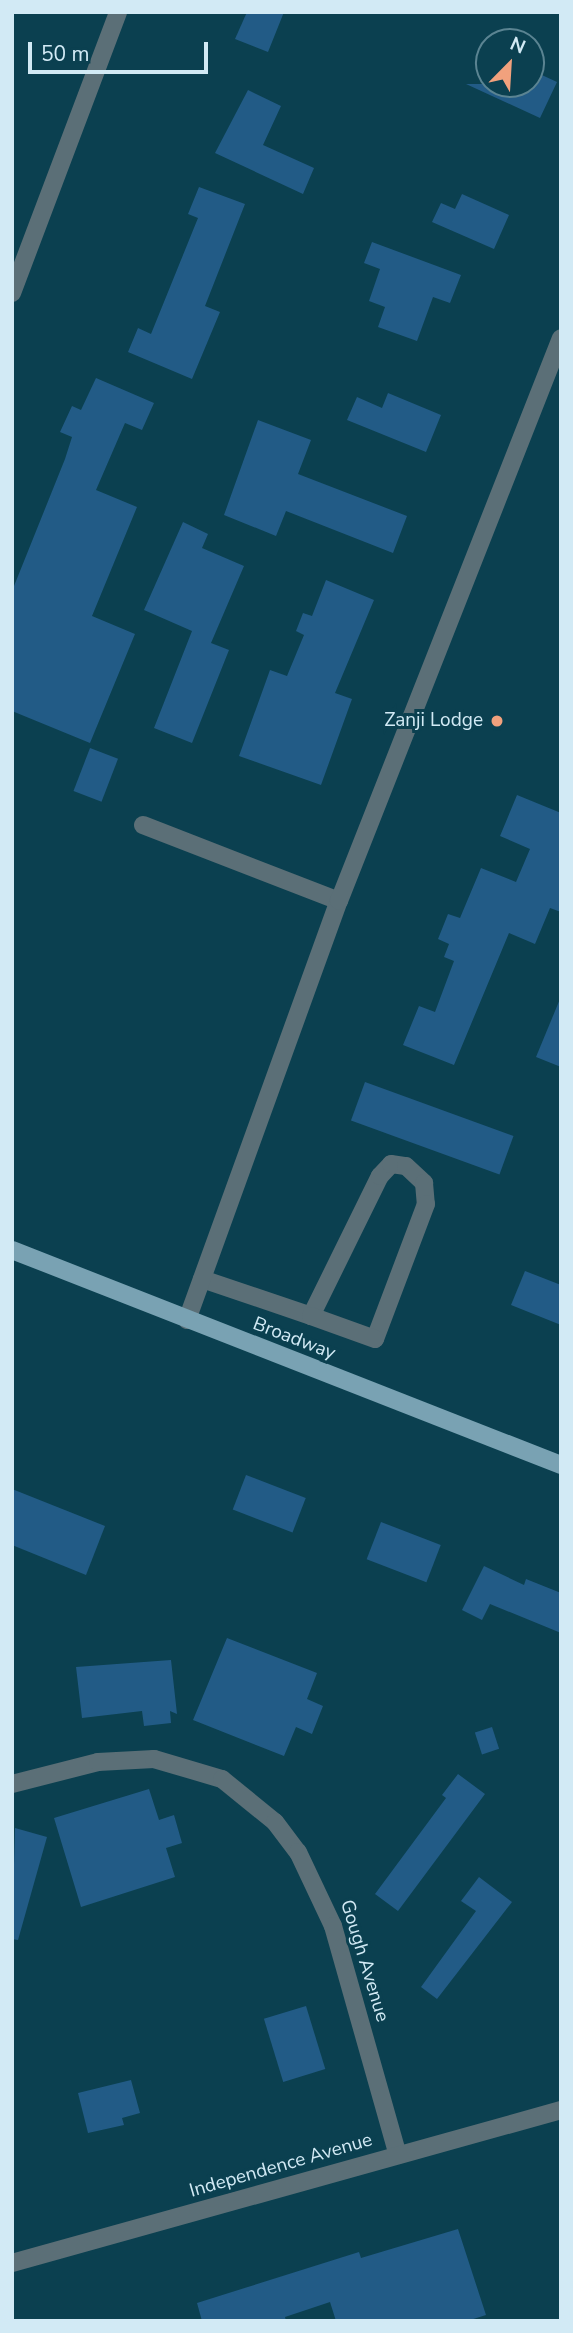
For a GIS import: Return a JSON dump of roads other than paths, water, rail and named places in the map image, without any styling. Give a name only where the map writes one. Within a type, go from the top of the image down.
[{"type":"main road","name":"Broadway","points":[[12,1250],[561,1465]]},
{"type":"street","points":[[12,293],[118,12]]},
{"type":"street","points":[[187,1320],[339,901],[561,338]]},
{"type":"street","points":[[143,825],[339,901]]},
{"type":"street","points":[[202,1279],[375,1339],[426,1204],[424,1183],[406,1166],[391,1164],[380,1176],[311,1316]]},
{"type":"street","name":"Gough Avenue","points":[[12,1784],[98,1762],[154,1759],[222,1779],[267,1814],[299,1852],[333,1926],[398,2155]]},
{"type":"street","name":"Independence Avenue","points":[[12,2263],[561,2110]]},
{"type":"place","name":"Zanji Lodge","points":[[497,721]]}]
